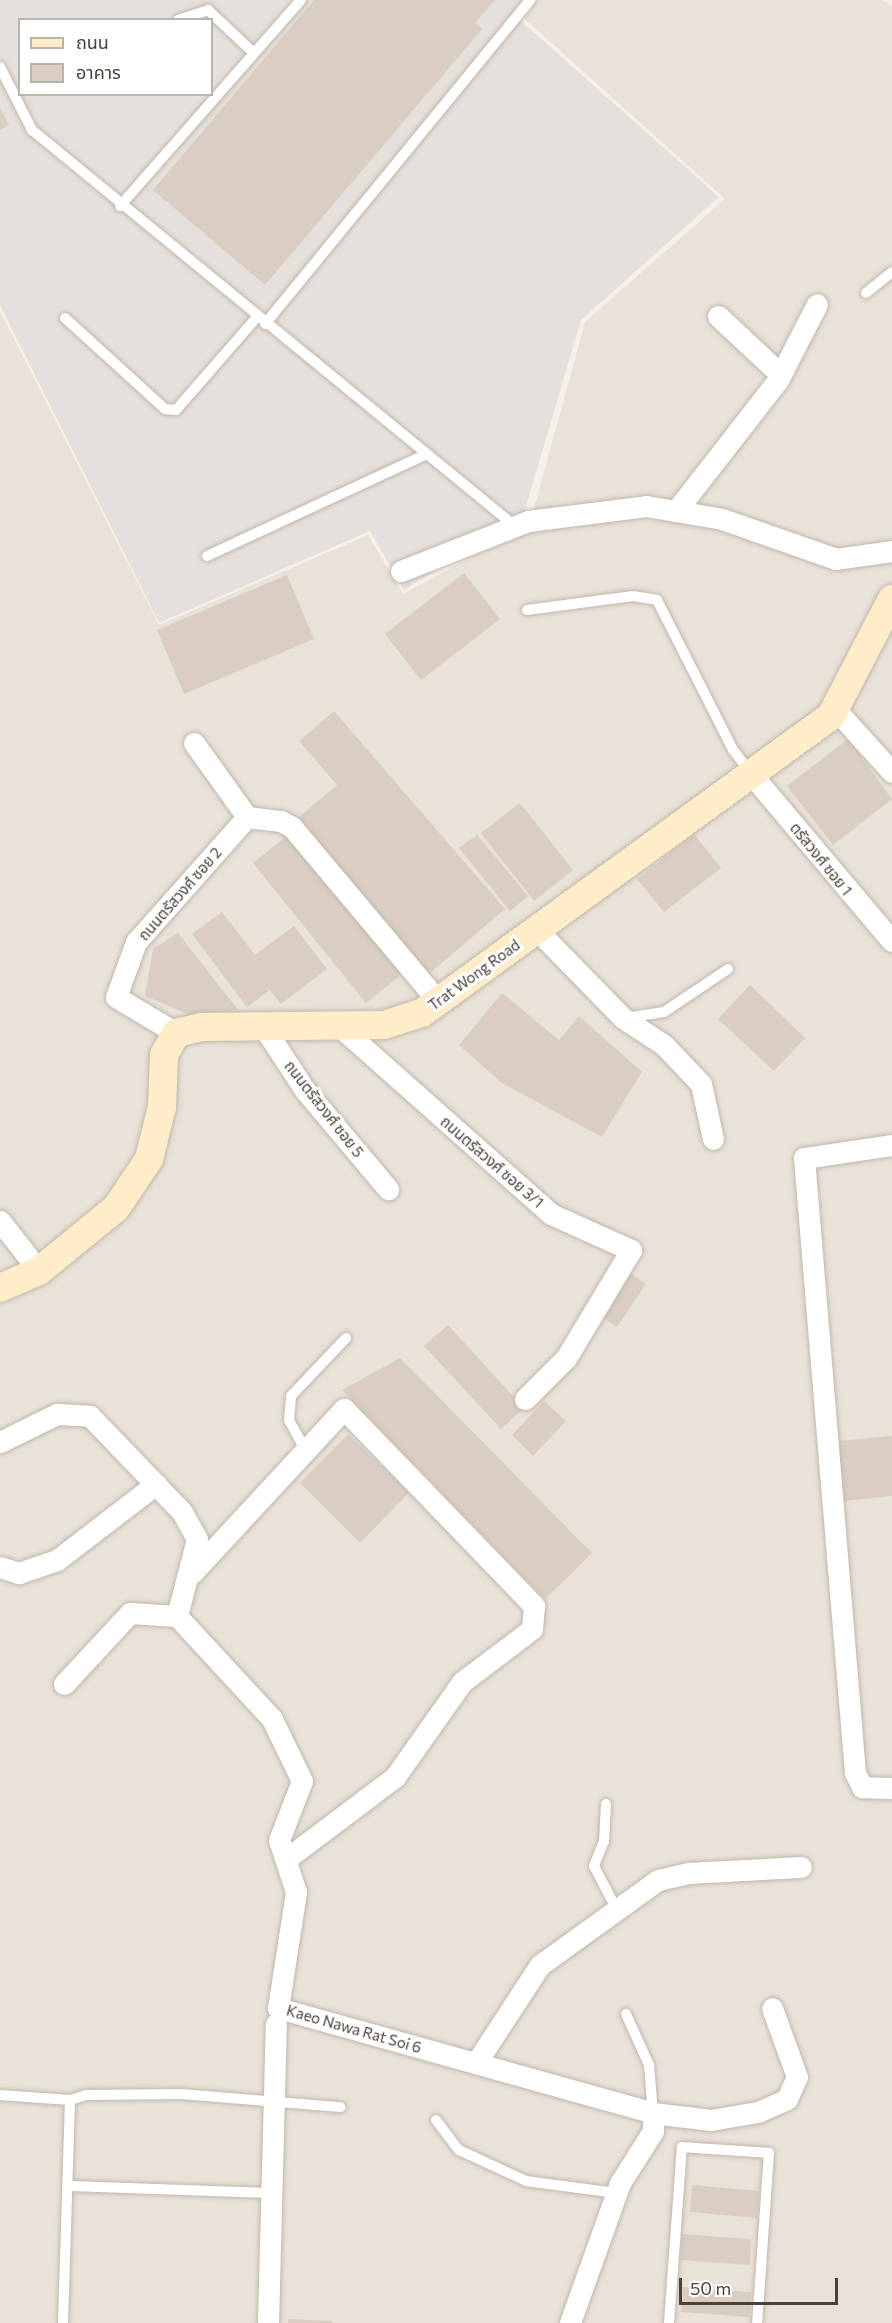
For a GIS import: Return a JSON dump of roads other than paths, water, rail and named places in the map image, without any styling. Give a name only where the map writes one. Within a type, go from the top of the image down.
[{"type":"street","points":[[676,511],[781,375],[817,304]]},
{"type":"street","points":[[718,316],[781,375]]},
{"type":"street","points":[[401,571],[515,526],[646,506],[722,519],[836,559],[892,552]]},
{"type":"street","name":"Trat Wong Road","points":[[176,1033],[201,1027],[384,1025],[422,1013],[752,775],[835,709],[892,599]]},
{"type":"street","points":[[835,709],[892,772]]},
{"type":"street","points":[[194,743],[247,817],[281,821],[292,827],[438,1001]]},
{"type":"street","name":"ตรัสวงศ์ ซอย 1","points":[[752,775],[892,941]]},
{"type":"street","name":"ถนนตรัสวงศ์ ซอย 2","points":[[176,1033],[116,997],[136,942],[247,817]]},
{"type":"street","points":[[537,930],[623,1018],[664,1045],[701,1084],[713,1139]]},
{"type":"street","name":"ถนนตรัสวงศ์ ซอย 3/1","points":[[338,1025],[551,1214],[631,1250],[566,1358],[525,1399]]},
{"type":"street","name":"ถนนตรัสวงศ์ ซอย 5","points":[[263,1026],[304,1089],[388,1189]]},
{"type":"street","points":[[0,1288],[39,1271],[116,1208],[149,1159],[162,1107],[164,1055],[176,1033]]},
{"type":"street","points":[[892,1145],[804,1158],[855,1773],[862,1787],[892,1788]]},
{"type":"street","points":[[0,1221],[39,1271]]},
{"type":"street","points":[[192,1574],[344,1409],[534,1606],[532,1629],[462,1682],[395,1777],[286,1859]]},
{"type":"street","points":[[0,1442],[57,1414],[90,1416],[182,1512],[197,1539],[192,1574],[177,1617],[130,1612],[64,1684]]},
{"type":"street","points":[[0,1567],[19,1573],[57,1560],[156,1484]]},
{"type":"street","name":"Kaeo Nawa Rat Soi 6","points":[[177,1617],[272,1719],[303,1781],[279,1840],[296,1892],[278,2008],[653,2113],[711,2120],[758,2112],[787,2099],[797,2077],[772,2008]]},
{"type":"street","points":[[476,2063],[540,1965],[667,1876],[801,1867]]},
{"type":"street","points":[[268,2323],[276,2024]]},
{"type":"street","points":[[570,2323],[616,2193],[652,2131],[653,2113]]},
{"type":"lane","points":[[120,206],[301,0]]},
{"type":"lane","points":[[65,318],[165,409],[176,410],[261,320],[530,0]]},
{"type":"lane","points":[[184,18],[208,10],[254,53]]},
{"type":"lane","points":[[0,67],[32,130],[120,206],[515,526]]},
{"type":"lane","points":[[866,293],[892,272]]},
{"type":"lane","points":[[207,556],[427,454]]},
{"type":"lane","points":[[527,610],[633,596],[657,600],[732,750],[752,775]]},
{"type":"lane","points":[[623,1018],[664,1012],[728,969]]},
{"type":"lane","points":[[306,1451],[290,1420],[291,1396],[346,1338]]},
{"type":"lane","points":[[606,1804],[604,1841],[594,1866],[617,1910]]},
{"type":"lane","points":[[626,2014],[649,2065],[653,2113]]},
{"type":"lane","points":[[0,2095],[70,2100],[86,2095],[181,2094],[340,2107]]},
{"type":"lane","points":[[63,2323],[70,2100]]},
{"type":"lane","points":[[436,2120],[459,2150],[526,2181],[616,2193]]},
{"type":"lane","points":[[669,2323],[682,2147],[769,2153],[757,2323]]},
{"type":"lane","points":[[68,2186],[271,2193]]}]
